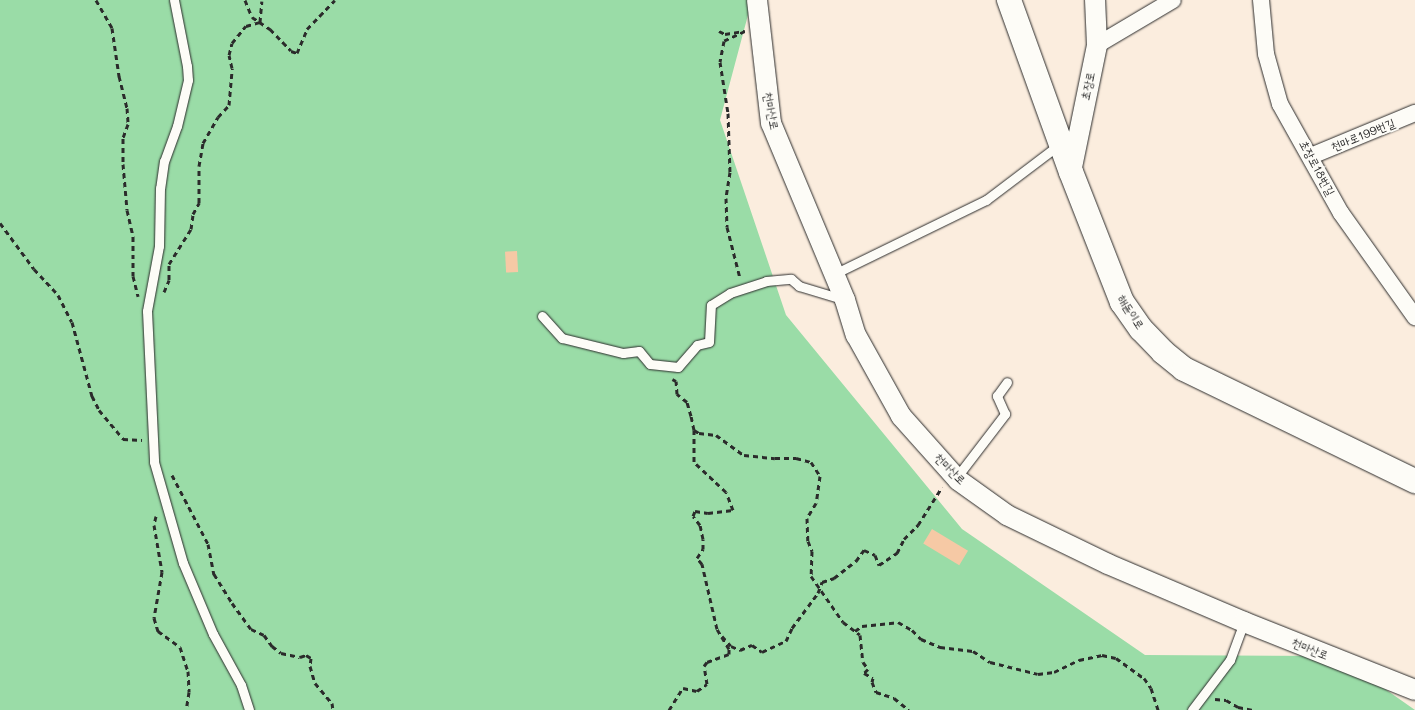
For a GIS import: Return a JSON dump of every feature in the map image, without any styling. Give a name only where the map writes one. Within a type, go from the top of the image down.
[{"type":"main road","name":"해돋이로","points":[[1009,0],[1071,172],[1122,302],[1141,329],[1163,352],[1184,369],[1415,481]]},
{"type":"street","name":"천마산로","points":[[757,0],[771,123],[845,300],[856,335],[901,416],[953,474],[1007,516],[1108,564],[1244,622],[1415,690]]},
{"type":"street","name":"초장로","points":[[1071,172],[1097,45],[1095,0]]},
{"type":"street","points":[[1097,45],[1173,0]]},
{"type":"street","name":"초장로18번길","points":[[1261,0],[1266,54],[1280,104],[1311,156],[1341,213],[1415,317]]},
{"type":"street","name":"천마로199번길","points":[[1311,156],[1415,113]]},
{"type":"lane","points":[[174,0],[188,80],[177,126],[164,161],[160,188],[159,246],[147,311],[154,462],[186,572],[213,634],[241,685],[249,710]]},
{"type":"lane","points":[[833,274],[986,200],[1061,144]]},
{"type":"lane","points":[[542,316],[562,338],[623,353],[639,351],[650,364],[678,367],[697,345],[709,342],[711,305],[744,288],[766,281],[791,279],[799,286],[845,300]]},
{"type":"lane","points":[[953,474],[1005,414],[996,396],[1007,382]]},
{"type":"lane","points":[[1192,710],[1233,655],[1244,622]]},
{"type":"path","points":[[96,0],[112,28],[119,76],[127,108],[128,124],[123,138],[127,210],[133,236],[135,289],[142,310],[147,311],[159,303],[169,280],[169,264],[191,229],[193,214],[199,203],[199,166],[203,143],[218,117],[229,105],[232,68],[229,55],[232,42],[246,26],[260,22],[262,1]]},
{"type":"path","points":[[245,0],[252,17],[270,29],[291,51],[297,53],[307,29],[335,0]]},
{"type":"path","points":[[719,31],[725,34],[745,30],[724,41],[720,62],[728,113],[730,172],[726,198],[727,227],[729,242],[735,255],[737,273],[744,288]]},
{"type":"path","points":[[0,223],[34,269],[58,295],[72,322],[92,396],[99,410],[123,439],[144,440],[153,428]]},
{"type":"path","points":[[664,366],[662,371],[676,381],[676,394],[687,402],[694,430],[694,462],[726,492],[733,510],[708,513],[695,511],[693,516],[700,524],[703,539],[703,549],[697,558],[702,564],[707,594],[720,635],[729,649],[729,654],[707,662],[704,666],[707,684],[698,691],[683,688],[669,710]]},
{"type":"path","points":[[694,430],[699,433],[716,435],[744,455],[796,458],[811,462],[820,476],[816,503],[807,518],[807,530],[812,551],[811,576],[834,610],[860,634],[863,662],[868,669],[864,674],[873,678],[872,682],[876,692],[894,698],[909,710]]},
{"type":"path","points":[[170,472],[208,544],[214,574],[232,603],[251,629],[264,635],[272,646],[282,653],[300,657],[306,655],[310,658],[310,666],[315,683],[332,703],[333,710]]},
{"type":"path","points":[[720,635],[731,646],[740,650],[752,645],[762,652],[786,641],[792,628],[820,588],[822,582],[834,578],[856,560],[864,550],[874,555],[879,565],[897,553],[904,539],[918,525],[944,484],[953,474]]},
{"type":"path","points":[[163,493],[154,525],[162,572],[154,618],[158,631],[180,647],[188,671],[189,692],[186,710]]},
{"type":"path","points":[[855,631],[862,626],[898,622],[912,630],[921,639],[940,647],[973,651],[990,662],[1038,674],[1054,672],[1079,660],[1102,655],[1116,658],[1144,678],[1151,688],[1158,710]]},
{"type":"path","points":[[1202,696],[1226,700],[1238,707],[1253,710]]},
{"type":"green space","points":[[0,0],[752,0],[720,120],[786,315],[962,529],[1145,655],[1338,656],[1415,710],[0,710]]},
{"type":"building","points":[[517,251],[518,272],[506,273],[505,252]]},
{"type":"building","points":[[932,529],[968,551],[959,565],[923,544]]}]
